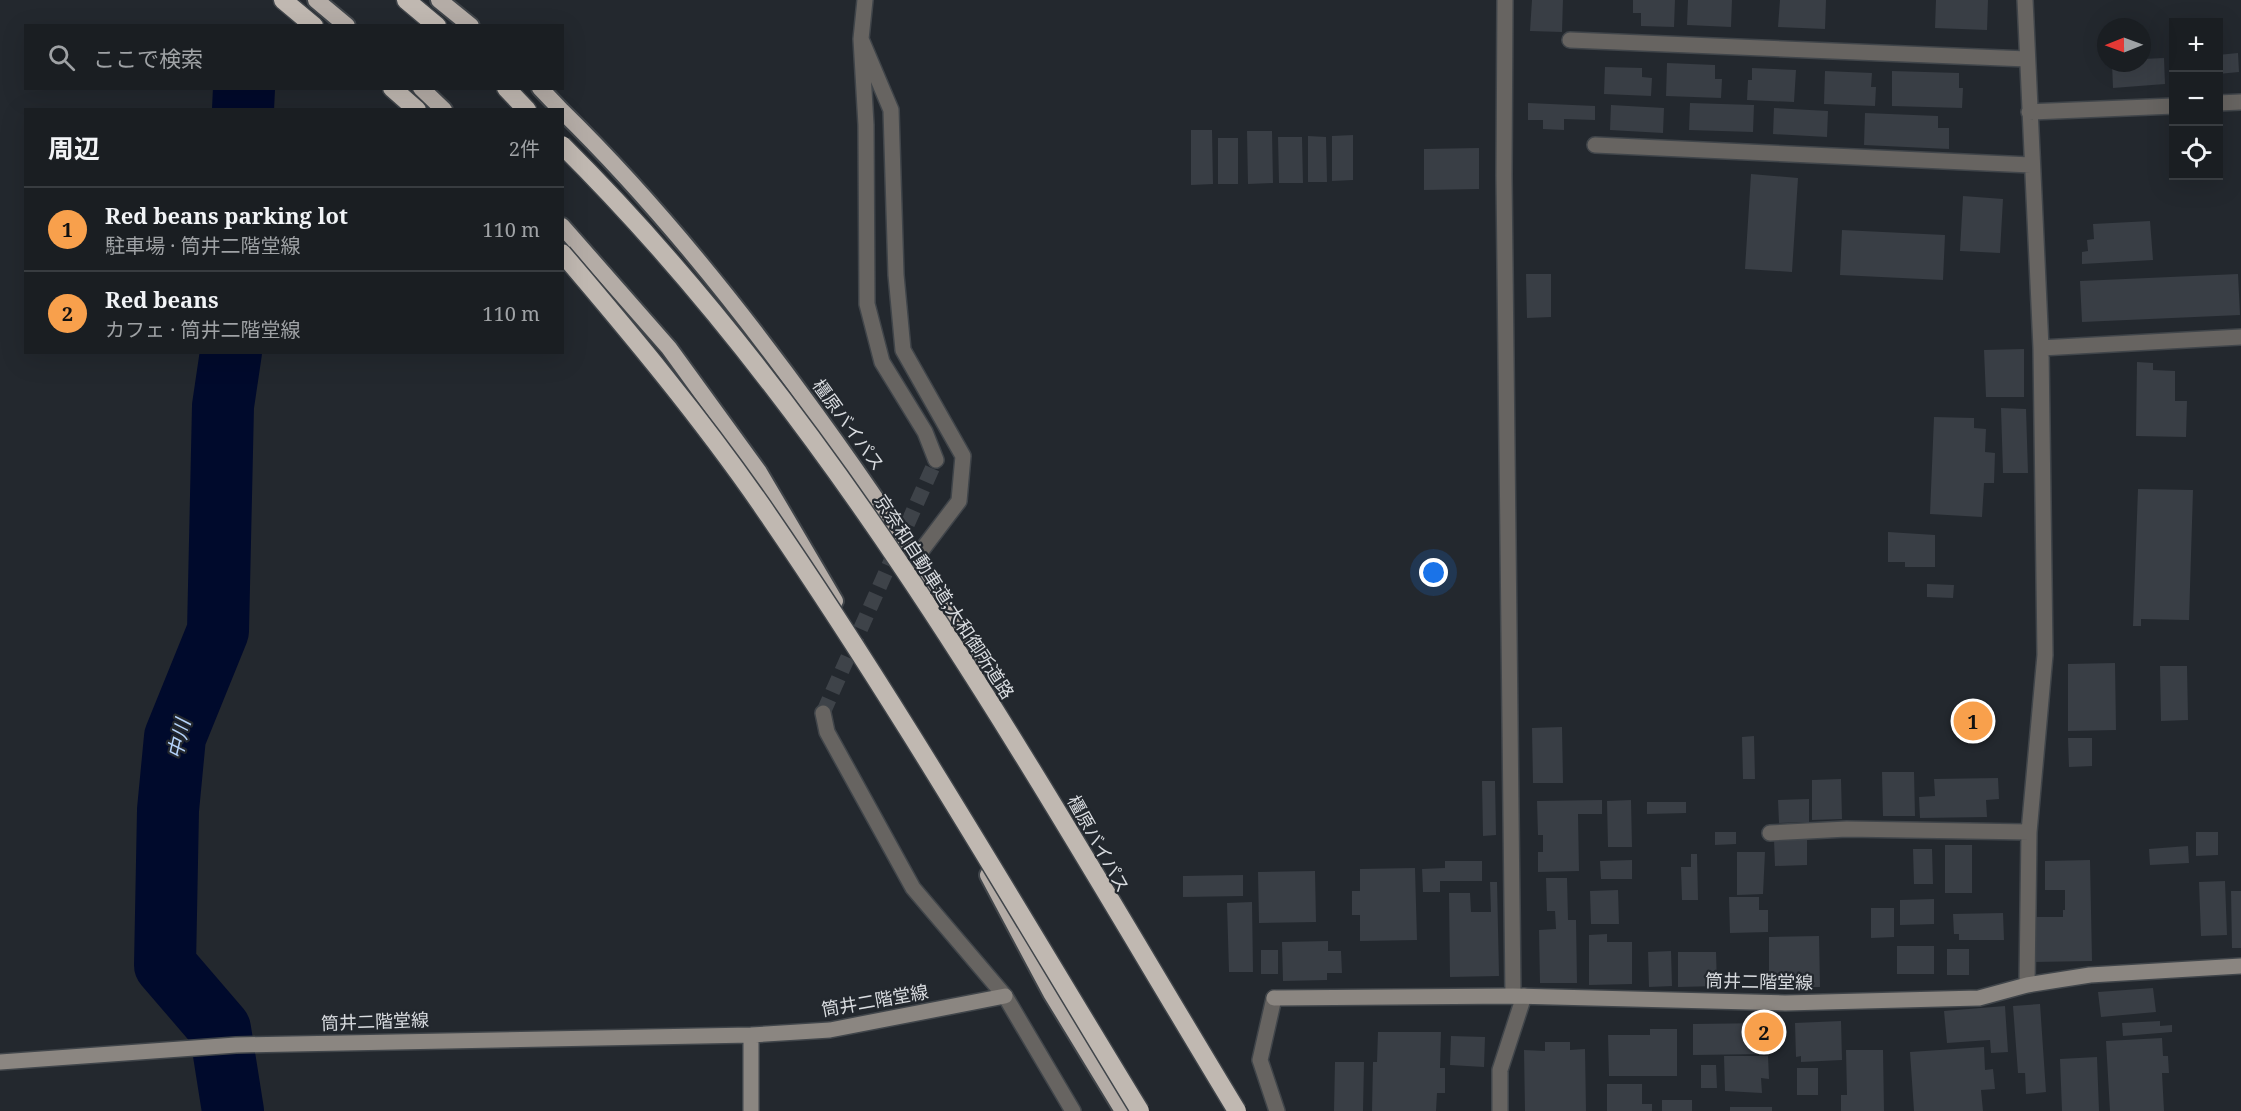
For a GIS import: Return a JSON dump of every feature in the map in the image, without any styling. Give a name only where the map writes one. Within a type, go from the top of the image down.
[{"type":"highway","points":[[282,0],[312,24]]},
{"type":"highway","points":[[316,0],[345,24]]},
{"type":"highway","points":[[406,0],[435,24]]},
{"type":"highway","points":[[440,0],[469,24]]},
{"type":"highway","points":[[394,90],[415,108]]},
{"type":"highway","points":[[423,90],[442,108]]},
{"type":"highway","points":[[508,90],[525,108]]},
{"type":"highway","name":"橿原バイパス","points":[[542,90],[560,108]]},
{"type":"highway","name":"橿原バイパス","points":[[564,112],[603,150],[684,240],[776,358],[875,497],[915,559],[1229,1111]]},
{"type":"highway","name":"京奈和自動車道;大和御所道路","points":[[564,147],[598,180],[711,309],[834,470],[947,633],[1237,1111]]},
{"type":"highway","points":[[564,228],[669,348],[759,472],[886,686],[1051,993],[1123,1111]]},
{"type":"highway","points":[[564,255],[654,361],[768,515],[867,665],[1140,1111]]},
{"type":"main road","name":"筒井二階堂線","points":[[1274,998],[1519,996],[1785,1003],[1968,999],[2027,985],[2090,975],[2241,966]]},
{"type":"main road","name":"筒井二階堂線","points":[[0,1062],[236,1045],[751,1035],[830,1030],[1005,996]]},
{"type":"main road","points":[[751,1035],[751,1111]]},
{"type":"street","points":[[865,0],[861,39],[866,125],[867,304],[882,362],[925,432],[936,460]]},
{"type":"street","points":[[1500,1111],[1500,1070],[1519,996],[1504,176],[1505,0]]},
{"type":"street","points":[[2025,0],[2041,348],[2045,655],[2029,832],[2027,985]]},
{"type":"street","points":[[861,39],[891,110],[896,275],[903,350],[963,456],[958,501],[915,559]]},
{"type":"street","points":[[1570,40],[2027,59]]},
{"type":"street","points":[[2223,104],[2241,102]]},
{"type":"street","points":[[2029,112],[2169,106]]},
{"type":"street","points":[[1595,145],[2031,165]]},
{"type":"street","points":[[2041,348],[2241,338]]},
{"type":"street","points":[[823,713],[827,732],[913,888],[1005,996],[1073,1111]]},
{"type":"street","points":[[1770,833],[1847,829],[2029,832]]},
{"type":"street","points":[[1274,998],[1260,1060],[1277,1111]]},
{"type":"building","points":[[1532,0],[1563,0],[1562,32],[1530,31]]},
{"type":"building","points":[[1633,0],[1675,0],[1674,27],[1641,26],[1641,13],[1633,13]]},
{"type":"building","points":[[1688,0],[1732,0],[1731,27],[1687,25]]},
{"type":"building","points":[[1780,0],[1826,0],[1825,29],[1778,27]]},
{"type":"building","points":[[1936,0],[1988,0],[1987,30],[1935,28]]},
{"type":"building","points":[[2238,53],[2239,72],[2223,74],[2223,54]]},
{"type":"building","points":[[2164,58],[2165,84],[2113,88],[2112,72],[2151,72],[2151,59]]},
{"type":"building","points":[[1667,63],[1715,65],[1715,79],[1722,79],[1721,98],[1666,96]]},
{"type":"building","points":[[1605,67],[1642,68],[1642,77],[1652,78],[1651,96],[1604,94]]},
{"type":"building","points":[[1752,68],[1796,70],[1794,102],[1747,100],[1748,80],[1752,80]]},
{"type":"building","points":[[1825,71],[1872,73],[1871,87],[1876,87],[1875,106],[1824,104]]},
{"type":"building","points":[[1892,71],[1959,73],[1959,88],[1963,88],[1962,108],[1892,106]]},
{"type":"building","points":[[1528,103],[1595,106],[1595,120],[1564,119],[1564,130],[1543,129],[1543,120],[1528,120]]},
{"type":"building","points":[[1690,103],[1754,105],[1753,132],[1689,130]]},
{"type":"building","points":[[1611,105],[1664,108],[1663,133],[1610,130]]},
{"type":"building","points":[[1774,108],[1828,111],[1827,137],[1773,134]]},
{"type":"building","points":[[1865,113],[1938,116],[1938,128],[1949,128],[1949,149],[1864,145]]},
{"type":"building","points":[[1191,130],[1212,130],[1213,184],[1191,185]]},
{"type":"building","points":[[1247,131],[1272,131],[1273,183],[1248,184]]},
{"type":"building","points":[[1353,135],[1353,180],[1332,181],[1332,136]]},
{"type":"building","points":[[1308,136],[1326,137],[1327,182],[1308,182]]},
{"type":"building","points":[[1278,137],[1302,137],[1303,183],[1279,183]]},
{"type":"building","points":[[1218,138],[1238,138],[1238,184],[1218,184]]},
{"type":"building","points":[[1479,148],[1479,189],[1424,190],[1424,149]]},
{"type":"building","points":[[1751,174],[1798,178],[1792,272],[1745,269]]},
{"type":"building","points":[[1963,196],[2003,199],[2000,253],[1960,251]]},
{"type":"building","points":[[2150,221],[2153,260],[2082,264],[2082,252],[2088,251],[2087,240],[2094,239],[2093,224]]},
{"type":"building","points":[[1842,230],[1945,235],[1943,280],[1840,275]]},
{"type":"building","points":[[1526,274],[1551,274],[1551,317],[1527,318]]},
{"type":"building","points":[[2238,274],[2240,315],[2082,322],[2080,281]]},
{"type":"building","points":[[2024,349],[2024,397],[1986,397],[1984,350]]},
{"type":"building","points":[[2137,362],[2153,363],[2153,370],[2175,371],[2175,401],[2187,401],[2186,437],[2136,436]]},
{"type":"building","points":[[2001,408],[2026,409],[2028,473],[2003,473]]},
{"type":"building","points":[[1934,417],[1974,418],[1974,428],[1986,429],[1985,452],[1995,453],[1994,483],[1984,483],[1982,517],[1930,514]]},
{"type":"building","points":[[2138,489],[2193,490],[2189,620],[2141,619],[2141,626],[2133,626]]},
{"type":"building","points":[[1888,532],[1935,535],[1935,567],[1905,567],[1905,562],[1888,562]]},
{"type":"building","points":[[1927,584],[1954,585],[1953,598],[1927,597]]},
{"type":"building","points":[[2115,663],[2116,730],[2068,731],[2068,664]]},
{"type":"building","points":[[2160,666],[2187,666],[2188,720],[2161,721]]},
{"type":"building","points":[[1562,727],[1563,783],[1533,783],[1532,728]]},
{"type":"building","points":[[1754,736],[1755,779],[1743,779],[1742,737]]},
{"type":"building","points":[[2068,738],[2092,738],[2092,766],[2069,767]]},
{"type":"building","points":[[1882,772],[1914,772],[1915,816],[1883,816]]},
{"type":"building","points":[[1998,778],[1999,799],[1986,800],[1987,817],[1920,818],[1919,797],[1935,796],[1934,779]]},
{"type":"building","points":[[1841,779],[1842,819],[1812,820],[1812,780]]},
{"type":"building","points":[[1482,781],[1495,781],[1496,835],[1483,836]]},
{"type":"building","points":[[1809,799],[1809,822],[1779,823],[1778,800]]},
{"type":"building","points":[[1602,800],[1602,814],[1578,814],[1579,871],[1538,872],[1538,852],[1543,852],[1543,835],[1538,835],[1537,801]]},
{"type":"building","points":[[1631,800],[1632,847],[1608,847],[1607,801]]},
{"type":"building","points":[[1647,802],[1686,802],[1686,813],[1647,814]]},
{"type":"building","points":[[1715,832],[1736,832],[1736,844],[1715,845]]},
{"type":"building","points":[[2196,832],[2218,832],[2218,855],[2196,856]]},
{"type":"building","points":[[1774,840],[1807,840],[1807,865],[1775,866]]},
{"type":"building","points":[[1945,845],[1972,845],[1972,893],[1945,893]]},
{"type":"building","points":[[2188,846],[2189,863],[2150,865],[2149,849]]},
{"type":"building","points":[[1913,849],[1932,849],[1933,884],[1914,884]]},
{"type":"building","points":[[1737,852],[1765,852],[1763,894],[1737,895]]},
{"type":"building","points":[[1691,854],[1697,854],[1698,900],[1682,900],[1681,867],[1691,867]]},
{"type":"building","points":[[1632,860],[1632,879],[1601,879],[1600,861]]},
{"type":"building","points":[[2090,860],[2092,961],[2034,962],[2033,917],[2063,917],[2063,910],[2065,910],[2065,890],[2045,890],[2045,861]]},
{"type":"building","points":[[1445,861],[1482,861],[1482,881],[1440,881],[1440,892],[1423,892],[1422,869],[1445,868]]},
{"type":"building","points":[[1415,868],[1417,940],[1360,941],[1360,915],[1352,915],[1352,891],[1360,891],[1360,869]]},
{"type":"building","points":[[1315,871],[1316,922],[1259,923],[1258,872]]},
{"type":"building","points":[[1243,875],[1243,896],[1183,897],[1183,876]]},
{"type":"building","points":[[1546,878],[1567,878],[1568,920],[1576,920],[1577,983],[1540,983],[1539,930],[1556,929],[1555,911],[1547,911]]},
{"type":"building","points":[[2225,881],[2227,935],[2201,936],[2199,882]]},
{"type":"building","points":[[1490,882],[1497,882],[1499,976],[1450,977],[1449,893],[1470,893],[1471,912],[1491,912]]},
{"type":"building","points":[[1618,890],[1619,924],[1591,924],[1590,891]]},
{"type":"building","points":[[2231,891],[2241,891],[2241,948],[2232,948]]},
{"type":"building","points":[[1729,897],[1759,897],[1759,910],[1768,910],[1768,932],[1730,933]]},
{"type":"building","points":[[1934,899],[1934,924],[1900,925],[1900,900]]},
{"type":"building","points":[[1252,902],[1253,972],[1229,972],[1227,903]]},
{"type":"building","points":[[1871,908],[1894,908],[1894,937],[1871,938]]},
{"type":"building","points":[[2003,913],[2004,940],[1959,940],[1959,934],[1954,934],[1953,914]]},
{"type":"building","points":[[1607,934],[1607,942],[1632,942],[1632,984],[1589,985],[1589,935]]},
{"type":"building","points":[[1819,936],[1820,987],[1799,987],[1799,983],[1769,983],[1769,937]]},
{"type":"building","points":[[1328,941],[1328,951],[1341,951],[1342,973],[1327,973],[1327,980],[1283,981],[1282,942]]},
{"type":"building","points":[[1897,946],[1934,946],[1934,974],[1897,974]]},
{"type":"building","points":[[1947,949],[1969,949],[1969,975],[1947,975]]},
{"type":"building","points":[[1261,950],[1278,950],[1278,974],[1261,974]]},
{"type":"building","points":[[1671,951],[1672,986],[1649,987],[1648,952]]},
{"type":"building","points":[[1678,952],[1716,952],[1717,986],[1678,987]]},
{"type":"building","points":[[2153,988],[2156,1012],[2101,1017],[2098,992]]},
{"type":"building","points":[[2040,1004],[2046,1092],[2026,1094],[2025,1073],[2018,1073],[2013,1006]]},
{"type":"building","points":[[2005,1006],[2008,1052],[1991,1053],[1990,1040],[1947,1043],[1944,1011]]},
{"type":"building","points":[[1841,1021],[1842,1060],[1801,1062],[1801,1056],[1796,1057],[1795,1023]]},
{"type":"building","points":[[2160,1021],[2160,1026],[2172,1025],[2172,1032],[2123,1036],[2122,1023]]},
{"type":"building","points":[[1769,1023],[1769,1048],[1763,1048],[1763,1054],[1693,1055],[1693,1024]]},
{"type":"building","points":[[1650,1029],[1677,1029],[1677,1076],[1609,1076],[1608,1035],[1650,1035]]},
{"type":"building","points":[[1378,1032],[1441,1032],[1440,1068],[1445,1068],[1445,1093],[1437,1093],[1436,1111],[1372,1111],[1373,1062],[1377,1062]]},
{"type":"building","points":[[1451,1036],[1485,1037],[1484,1067],[1450,1065]]},
{"type":"building","points":[[2162,1038],[2163,1056],[2168,1056],[2169,1073],[2162,1073],[2164,1111],[2110,1111],[2106,1041]]},
{"type":"building","points":[[1545,1042],[1570,1042],[1570,1050],[1585,1049],[1586,1111],[1525,1111],[1524,1050],[1545,1051]]},
{"type":"building","points":[[1984,1047],[1985,1070],[1993,1069],[1995,1089],[1981,1090],[1983,1111],[1914,1111],[1910,1052]]},
{"type":"building","points":[[1846,1050],[1883,1050],[1884,1111],[1841,1111],[1841,1095],[1847,1095]]},
{"type":"building","points":[[1724,1056],[1768,1056],[1769,1079],[1761,1078],[1762,1093],[1725,1091]]},
{"type":"building","points":[[2097,1057],[2099,1111],[2062,1111],[2060,1059]]},
{"type":"building","points":[[1335,1062],[1364,1062],[1363,1111],[1334,1111]]},
{"type":"building","points":[[1701,1065],[1716,1065],[1717,1088],[1701,1088]]},
{"type":"building","points":[[1797,1068],[1818,1068],[1818,1095],[1797,1095]]},
{"type":"building","points":[[1607,1084],[1642,1084],[1642,1104],[1652,1104],[1652,1111],[1607,1111]]},
{"type":"building","points":[[1662,1100],[1692,1100],[1692,1111],[1662,1111]]},
{"type":"building","points":[[1730,1107],[1772,1107],[1772,1111],[1730,1111]]},
{"type":"waterway","name":"中川","points":[[243,108],[244,90]]},
{"type":"waterway","name":"中川","points":[[231,354],[223,406],[218,631],[175,737],[168,810],[165,965],[220,1029],[233,1111]]},
{"type":"tunnel","points":[[823,713],[936,460]]},
{"type":"place","name":"Red beans parking lot","points":[[1973,721]]},
{"type":"place","name":"Red beans","points":[[1764,1032]]}]
